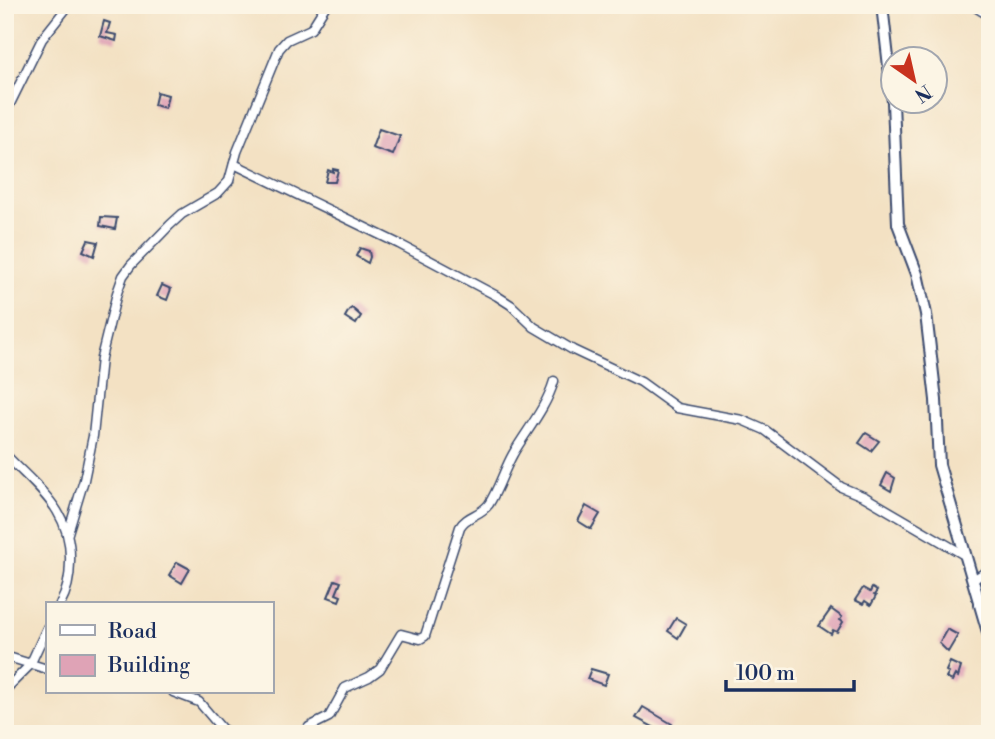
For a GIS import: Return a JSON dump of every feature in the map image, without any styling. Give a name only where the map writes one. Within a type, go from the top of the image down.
[{"type":"main road","points":[[882,5],[893,102],[898,224],[917,274],[926,314],[936,400],[939,464],[990,639]]},
{"type":"street","points":[[5,114],[42,39],[69,5]]},
{"type":"street","points":[[61,602],[70,567],[68,533],[84,480],[93,436],[101,358],[123,276],[182,214],[225,187],[232,175],[241,140],[279,49],[287,40],[311,29],[326,5]]},
{"type":"street","points":[[972,5],[990,16]]},
{"type":"street","points":[[234,164],[399,244],[497,296],[534,327],[573,351],[641,382],[677,408],[742,420],[765,430],[841,486],[865,497],[966,556]]},
{"type":"street","points":[[303,734],[309,727],[333,713],[345,688],[380,669],[401,634],[420,639],[425,636],[460,527],[467,517],[477,514],[488,505],[514,452],[549,395],[554,381]]},
{"type":"street","points":[[5,454],[55,505],[68,533]]},
{"type":"street","points":[[973,580],[990,569]]},
{"type":"street","points":[[5,690],[30,665],[46,630]]},
{"type":"street","points":[[5,656],[46,669]]},
{"type":"street","points":[[178,694],[199,702],[225,732]]},
{"type":"building","points":[[104,21],[110,23],[107,33],[117,35],[116,41],[100,36]]},
{"type":"building","points":[[157,92],[168,95],[165,108],[154,105]]},
{"type":"building","points":[[379,129],[400,136],[393,155],[372,148]]},
{"type":"building","points":[[333,169],[338,170],[335,182],[325,182],[328,170],[333,172]]},
{"type":"building","points":[[101,217],[117,218],[115,229],[100,226]]},
{"type":"building","points":[[88,240],[98,242],[94,256],[83,251]]},
{"type":"building","points":[[360,248],[369,251],[368,263],[356,256]]},
{"type":"building","points":[[162,285],[171,289],[167,300],[157,296]]},
{"type":"building","points":[[352,308],[361,316],[356,324],[345,317]]},
{"type":"building","points":[[866,433],[879,441],[871,451],[859,443]]},
{"type":"building","points":[[887,473],[895,478],[891,491],[881,485]]},
{"type":"building","points":[[586,506],[600,514],[591,529],[578,521]]},
{"type":"building","points":[[177,562],[190,569],[182,583],[169,575]]},
{"type":"building","points":[[335,580],[341,582],[336,594],[341,596],[339,601],[328,597]]},
{"type":"building","points":[[863,588],[870,592],[872,588],[877,591],[871,605],[855,600]]},
{"type":"building","points":[[831,609],[842,617],[840,620],[843,622],[837,632],[833,630],[831,634],[819,626]]},
{"type":"building","points":[[676,618],[686,624],[678,638],[668,631]]},
{"type":"building","points":[[947,629],[958,635],[948,652],[939,643]]},
{"type":"building","points":[[950,662],[961,667],[958,677],[955,675],[952,681],[946,678]]},
{"type":"building","points":[[591,669],[608,674],[604,685],[587,679]]},
{"type":"building","points":[[643,707],[672,724],[666,734],[636,718]]}]
